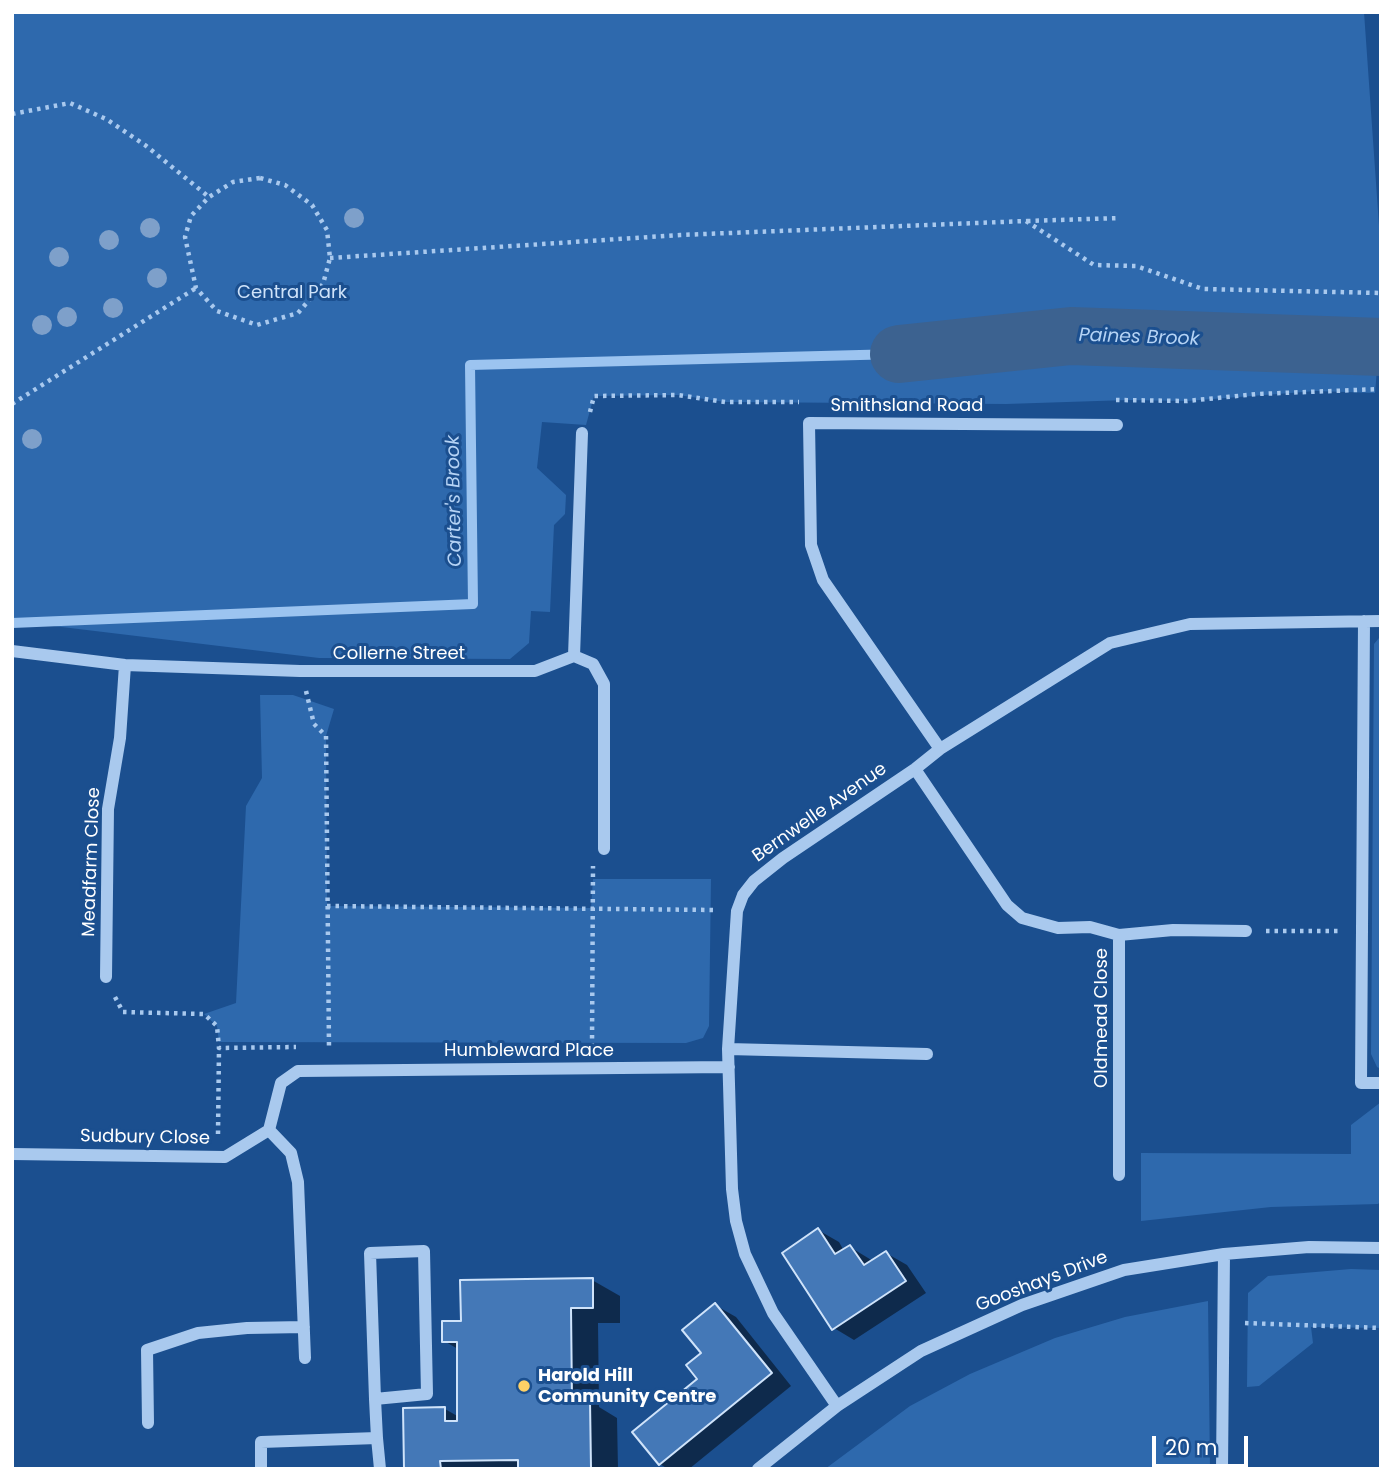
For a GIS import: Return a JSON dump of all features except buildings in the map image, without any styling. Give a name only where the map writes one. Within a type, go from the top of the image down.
[{"type":"street","name":"Smithsland Road","points":[[940,749],[823,580],[811,545],[809,424],[1117,425]]},
{"type":"street","points":[[582,433],[574,656],[593,664],[604,684],[604,849]]},
{"type":"street","points":[[1364,621],[1361,1083],[1381,1083]]},
{"type":"street","name":"Bernwelle Avenue","points":[[836,1406],[773,1313],[745,1254],[736,1221],[732,1189],[728,1049],[737,911],[743,895],[754,881],[783,858],[915,769],[940,749],[1110,643],[1190,624],[1381,621]]},
{"type":"street","name":"Collerne Street","points":[[12,651],[125,665],[300,671],[535,671],[574,656]]},
{"type":"street","name":"Meadfarm Close","points":[[106,977],[108,809],[120,738],[125,665]]},
{"type":"street","name":"Oldmead Close","points":[[915,769],[1007,905],[1022,918],[1058,928],[1090,927],[1119,935],[1119,1175]]},
{"type":"street","points":[[1119,935],[1173,930],[1246,930]]},
{"type":"street","points":[[728,1049],[927,1054]]},
{"type":"street","name":"Humbleward Place","points":[[329,1070],[729,1067]]},
{"type":"street","points":[[305,1358],[298,1182],[292,1153],[269,1130],[281,1083],[298,1071],[329,1070]]},
{"type":"street","name":"Sudbury Close","points":[[12,1154],[225,1157],[269,1130]]},
{"type":"street","name":"Gooshays Drive","points":[[758,1469],[836,1406],[921,1350],[1022,1306],[1124,1270],[1224,1254],[1309,1247],[1381,1248]]},
{"type":"street","points":[[375,1399],[427,1394],[424,1251],[370,1253],[375,1399],[380,1469]]},
{"type":"street","points":[[1222,1469],[1224,1254]]},
{"type":"street","points":[[148,1423],[146,1350],[198,1333],[247,1328],[304,1327]]},
{"type":"street","points":[[261,1469],[261,1442],[377,1438]]},
{"type":"path","points":[[12,114],[70,103],[82,108],[106,119],[145,145],[208,197]]},
{"type":"path","points":[[260,178],[285,185],[312,205],[327,230],[330,257],[323,284],[298,313],[257,325],[217,311],[196,288],[185,237],[191,216],[208,197],[233,182],[260,178]]},
{"type":"path","points":[[330,257],[680,235],[1120,218]]},
{"type":"path","points":[[1026,221],[1094,265],[1136,266],[1203,289],[1381,293]]},
{"type":"path","points":[[12,404],[196,288]]},
{"type":"path","points":[[300,671],[314,724],[326,736],[329,1070]]},
{"type":"path","points":[[592,1068],[593,854],[604,849]]},
{"type":"path","points":[[327,906],[737,911]]},
{"type":"path","points":[[1246,930],[1363,931]]},
{"type":"path","points":[[106,977],[122,1012],[204,1014],[217,1026],[217,1156]]},
{"type":"path","points":[[219,1048],[301,1046]]},
{"type":"path","points":[[1224,1322],[1381,1328]]},
{"type":"green space","name":"Central Park","points":[[12,12],[1364,12],[1381,254],[1381,322],[1375,393],[1316,391],[1187,401],[1006,404],[725,402],[678,395],[594,396],[586,425],[542,422],[537,468],[566,495],[565,514],[554,525],[550,612],[531,611],[529,643],[510,659],[319,658],[12,621]]},
{"type":"green space","points":[[1379,638],[1381,1069],[1377,1067],[1371,1054],[1374,644]]},
{"type":"green space","points":[[260,695],[293,695],[334,709],[326,736],[327,906],[591,908],[593,879],[711,879],[709,1026],[703,1038],[686,1043],[219,1042],[217,1026],[204,1014],[236,1003],[246,806],[262,778]]},
{"type":"green space","points":[[1381,1102],[1381,1201],[1378,1204],[1271,1207],[1141,1221],[1141,1153],[1351,1154],[1351,1125]]},
{"type":"green space","points":[[1351,1269],[1381,1270],[1381,1328],[1311,1327],[1313,1343],[1259,1386],[1247,1387],[1248,1293],[1268,1276]]},
{"type":"green space","points":[[1208,1301],[1210,1469],[825,1469],[910,1406],[970,1374],[1055,1338],[1125,1317]]},
{"type":"waterway","name":"Paines Brook","points":[[899,354],[1071,336],[1381,347]]},
{"type":"waterway","name":"Carter's Brook","points":[[12,623],[473,604],[470,365],[899,354]]},
{"type":"place","name":"Harold Hill Community Centre","points":[[524,1386]]}]
